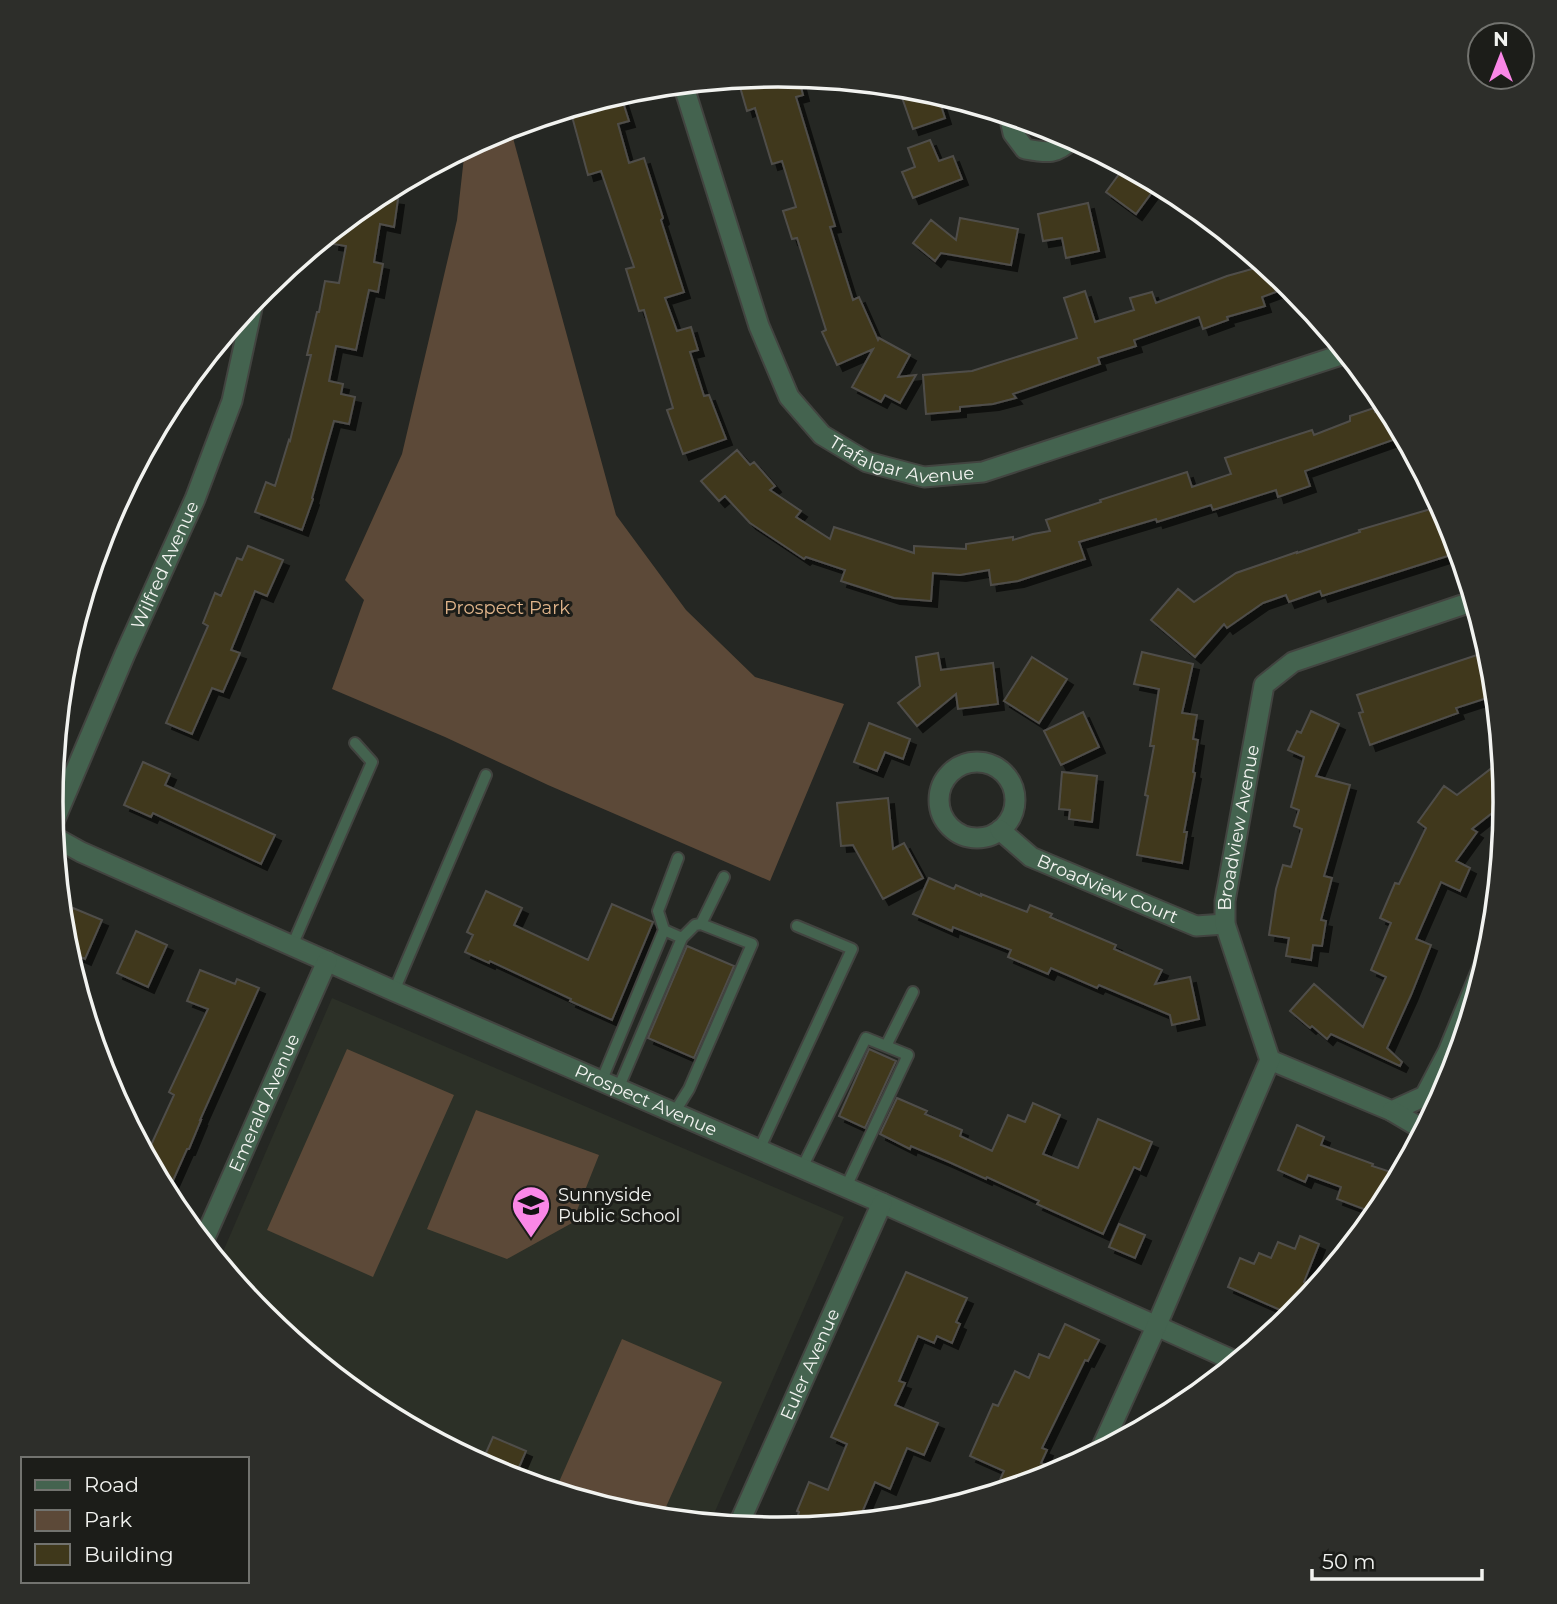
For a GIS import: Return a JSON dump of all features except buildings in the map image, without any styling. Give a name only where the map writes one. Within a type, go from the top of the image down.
[{"type":"street","name":"Trafalgar Avenue","points":[[686,93],[759,326],[789,397],[822,435],[867,462],[924,478],[983,472],[1338,356]]},
{"type":"street","points":[[1011,125],[1013,133],[1025,149],[1042,152],[1059,150],[1064,146]]},
{"type":"street","name":"Wilfred Avenue","points":[[63,800],[195,499],[232,401],[249,321]]},
{"type":"street","name":"Broadview Avenue","points":[[1270,1059],[1225,924],[1225,901],[1264,685],[1293,662],[1466,604]]},
{"type":"street","points":[[981,761],[1000,768],[1010,778],[1016,803],[1012,817],[1000,830],[982,838],[971,838],[958,834],[947,825],[939,808],[938,794],[946,777],[956,768],[967,762],[981,761]]},
{"type":"street","name":"Broadview Court","points":[[1000,830],[1031,857],[1196,926],[1225,924]]},
{"type":"street","name":"Prospect Avenue","points":[[65,843],[394,991],[846,1187],[1227,1359]]},
{"type":"street","name":"Emerald Avenue","points":[[207,1233],[327,961]]},
{"type":"street","points":[[1106,1438],[1270,1059],[1392,1111],[1416,1125]]},
{"type":"street","points":[[1392,1111],[1425,1097],[1441,1074]]},
{"type":"street","name":"Euler Avenue","points":[[742,1516],[882,1203]]},
{"type":"lane","points":[[292,946],[372,762],[355,743]]},
{"type":"lane","points":[[394,991],[486,775]]},
{"type":"lane","points":[[610,1085],[664,930],[658,911],[678,858]]},
{"type":"lane","points":[[701,924],[724,877]]},
{"type":"lane","points":[[610,1085],[682,938],[695,925],[701,924],[752,944],[689,1088],[674,1113]]},
{"type":"lane","points":[[759,1150],[852,949],[797,926]]},
{"type":"lane","points":[[664,930],[682,938]]},
{"type":"lane","points":[[886,1046],[913,992]]},
{"type":"lane","points":[[802,1168],[866,1038],[908,1055],[846,1187]]},
{"type":"shaded area","name":"Sunnyside Public School","points":[[332,998],[844,1217],[714,1514],[639,1504],[593,1493],[549,1480],[462,1444],[421,1422],[343,1370],[273,1308],[223,1252]]},
{"type":"green space","name":"Prospect Park","points":[[513,138],[616,515],[686,610],[755,677],[844,704],[770,881],[332,689],[364,600],[345,580],[402,454],[457,220],[464,159]]},
{"type":"green space","points":[[347,1049],[454,1095],[373,1277],[267,1230]]},
{"type":"green space","points":[[476,1110],[599,1155],[572,1223],[507,1259],[427,1229]]},
{"type":"green space","points":[[622,1339],[722,1382],[665,1508],[639,1504],[559,1483]]},
{"type":"place","name":"Sunnyside Public School","points":[[531,1239]]}]
